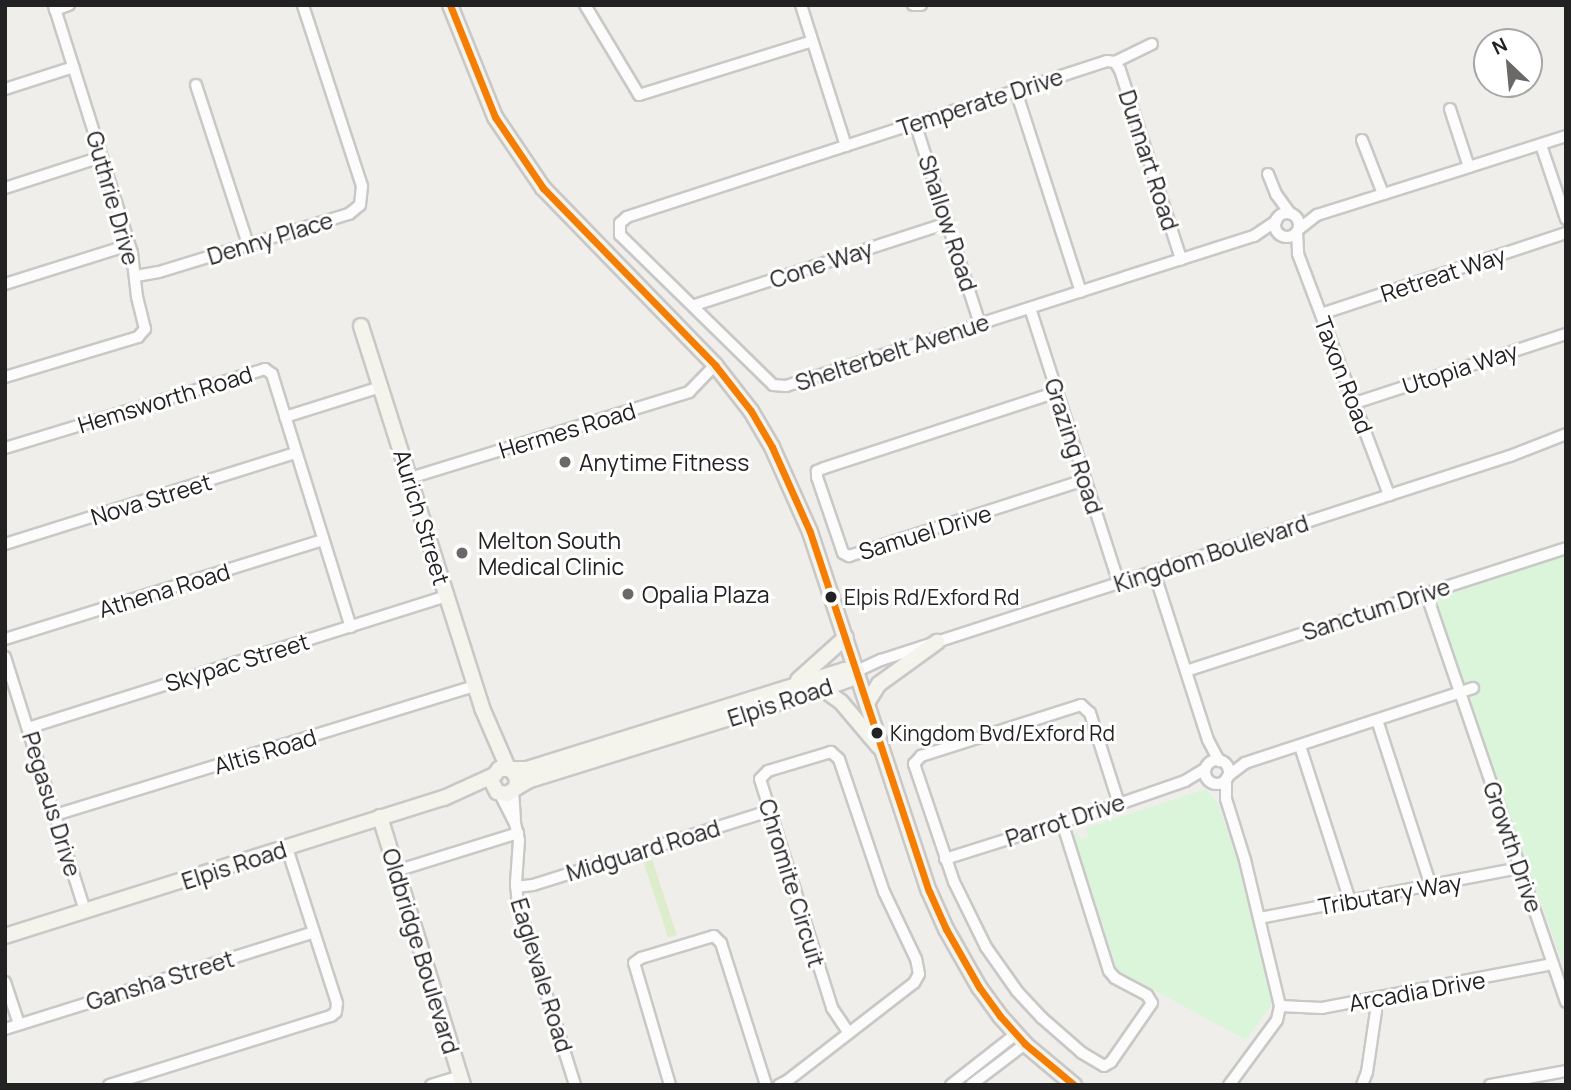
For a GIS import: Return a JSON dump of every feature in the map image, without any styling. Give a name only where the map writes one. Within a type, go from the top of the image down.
[{"type":"street","points":[[55,7],[69,5]]},
{"type":"street","name":"Denny Place","points":[[136,276],[349,214],[363,199],[362,186],[303,5]]},
{"type":"street","points":[[450,5],[495,117],[542,188],[715,365],[751,411],[795,494],[846,637],[929,891],[946,929],[979,987],[1020,1039],[1074,1085]]},
{"type":"street","points":[[585,5],[639,95],[812,41]]},
{"type":"street","points":[[801,5],[846,145]]},
{"type":"street","name":"Guthrie Drive","points":[[5,377],[142,335],[145,329],[136,297],[136,276],[129,245],[55,7]]},
{"type":"street","name":"Temperate Drive","points":[[846,145],[1107,61],[1115,62],[1152,44]]},
{"type":"street","name":"Dunnart Road","points":[[1115,62],[1120,70],[1181,259]]},
{"type":"street","points":[[5,89],[74,67]]},
{"type":"street","points":[[196,85],[248,244]]},
{"type":"street","points":[[1016,91],[1081,292]]},
{"type":"street","points":[[1450,109],[1469,167]]},
{"type":"street","name":"Shallow Road","points":[[915,123],[980,324]]},
{"type":"street","points":[[1291,214],[1317,215],[1566,136]]},
{"type":"street","points":[[1362,140],[1382,194]]},
{"type":"street","name":"Shelterbelt Avenue","points":[[846,145],[632,215],[620,223],[620,235],[695,305],[773,385],[786,386],[1254,236],[1282,235],[1298,230]]},
{"type":"street","points":[[1541,145],[1566,219]]},
{"type":"street","points":[[5,188],[102,157]]},
{"type":"street","points":[[1268,174],[1276,194],[1298,219],[1298,254]]},
{"type":"street","points":[[1276,194],[1276,220],[1282,235],[1298,254]]},
{"type":"street","name":"Shelterbelt Avenue","points":[[1254,236],[1276,220],[1291,214]]},
{"type":"street","points":[[1298,230],[1317,215]]},
{"type":"street","name":"Cone Way","points":[[695,305],[948,223]]},
{"type":"street","name":"Retreat Way","points":[[1321,314],[1566,233]]},
{"type":"street","points":[[5,284],[129,245]]},
{"type":"street","name":"Taxon Road","points":[[1298,254],[1389,495]]},
{"type":"street","name":"Grazing Road","points":[[1030,308],[1119,584]]},
{"type":"street","name":"Aurich Street","points":[[361,326],[474,686],[509,769]]},
{"type":"street","name":"Utopia Way","points":[[1355,403],[1566,334]]},
{"type":"street","name":"Hermes Road","points":[[410,478],[689,392],[715,365]]},
{"type":"street","name":"Hemsworth Road","points":[[5,448],[260,369],[271,374],[351,627]]},
{"type":"street","points":[[285,417],[381,387]]},
{"type":"street","name":"Samuel Drive","points":[[1057,392],[817,471],[843,553],[854,555],[1085,481]]},
{"type":"street","name":"Kingdom Boulevard","points":[[857,671],[937,642],[1389,495],[1566,434]]},
{"type":"street","name":"Nova Street","points":[[5,544],[296,453]]},
{"type":"street","name":"Athena Road","points":[[5,639],[323,540]]},
{"type":"street","name":"Sanctum Drive","points":[[1186,671],[1566,548]]},
{"type":"street","points":[[1154,572],[1208,740],[1227,778],[1226,799],[1260,918],[1280,1006],[1273,1027],[1229,1085]]},
{"type":"street","name":"Growth Drive","points":[[1426,593],[1566,1002]]},
{"type":"street","name":"Skypac Street","points":[[28,728],[447,596]]},
{"type":"street","points":[[788,687],[820,663],[846,637]]},
{"type":"street","points":[[867,703],[879,684],[937,642]]},
{"type":"street","name":"Pegasus Drive","points":[[5,657],[85,911]]},
{"type":"street","name":"Elpis Road","points":[[509,769],[527,769],[845,670],[857,671]]},
{"type":"street","name":"Elpis Road","points":[[462,792],[506,791],[530,780],[823,689],[848,680],[857,671]]},
{"type":"street","name":"Altis Road","points":[[55,815],[474,686]]},
{"type":"street","points":[[1221,762],[1245,763],[1473,688]]},
{"type":"street","points":[[823,689],[841,702],[884,754]]},
{"type":"street","points":[[1062,822],[1109,971],[1115,978],[1147,995],[1152,1003],[1108,1065],[1097,1065],[1069,1043],[1017,991],[978,933],[945,859],[915,769],[917,758],[1076,706],[1085,706],[1090,713],[1119,804]]},
{"type":"street","name":"Aurich Street","points":[[482,708],[492,775]]},
{"type":"street","points":[[1377,720],[1431,886]]},
{"type":"street","points":[[1208,740],[1206,767],[1211,783],[1226,799]]},
{"type":"street","points":[[1300,746],[1350,901]]},
{"type":"street","name":"Chromite Circuit","points":[[826,752],[837,755],[884,892],[916,960],[919,974],[914,983],[849,1033],[832,1008],[769,811],[760,779],[764,772],[826,752]]},
{"type":"street","name":"Parrot Drive","points":[[945,859],[1185,781],[1206,767],[1221,762]]},
{"type":"street","points":[[1211,783],[1227,778],[1245,763]]},
{"type":"street","points":[[499,769],[509,769],[517,777],[506,791],[491,783],[492,775],[499,769]]},
{"type":"street","name":"Elpis Road","points":[[5,936],[462,792],[492,775]]},
{"type":"street","name":"Parrot Drive","points":[[1185,781],[1211,783]]},
{"type":"street","name":"Eaglevale Road","points":[[506,791],[516,828],[516,887],[521,912],[575,1085]]},
{"type":"street","name":"Midguard Road","points":[[516,887],[533,885],[769,811]]},
{"type":"street","name":"Oldbridge Boulevard","points":[[380,817],[462,1080]]},
{"type":"street","points":[[396,871],[516,828]]},
{"type":"street","points":[[109,1085],[331,1016],[336,1012],[337,1003],[287,848]]},
{"type":"street","name":"Tributary Way","points":[[1260,918],[1520,869]]},
{"type":"street","name":"Gansha Street","points":[[5,1029],[314,932]]},
{"type":"street","points":[[670,1085],[634,963],[641,958],[714,936],[721,943],[766,1085]]},
{"type":"street","name":"Arcadia Drive","points":[[1280,1006],[1310,1010],[1553,964]]},
{"type":"street","points":[[5,982],[19,1024]]},
{"type":"street","points":[[1362,1085],[1367,1072],[1377,1011],[1375,998]]},
{"type":"street","points":[[779,1085],[849,1033]]},
{"type":"street","points":[[951,1085],[1020,1039]]},
{"type":"street","points":[[971,1085],[1020,1039]]},
{"type":"street","points":[[1490,1085],[1566,1071]]},
{"type":"street","points":[[431,1085],[462,1080]]},
{"type":"green space","points":[[1566,552],[1566,973],[1432,596]]},
{"type":"green space","points":[[1206,789],[1218,804],[1238,862],[1272,999],[1270,1007],[1246,1040],[1121,972],[1116,966],[1074,836],[1077,831],[1080,840],[1088,837],[1086,828]]},
{"type":"green space","points":[[652,859],[677,935],[668,938],[643,862]]},
{"type":"transit line","points":[[450,5],[495,117],[543,188],[715,365],[751,411],[772,447],[810,532],[929,891],[946,929],[979,987],[1000,1016],[1025,1044],[1074,1085]]},
{"type":"place","name":"Anytime Fitness","points":[[565,462]]},
{"type":"place","name":"Melton South Medical Clinic","points":[[462,553]]},
{"type":"place","name":"Opalia Plaza","points":[[628,594]]},
{"type":"place","name":"Elpis Rd/Exford Rd","points":[[831,597]]},
{"type":"place","name":"Kingdom Bvd/Exford Rd","points":[[877,733]]}]
